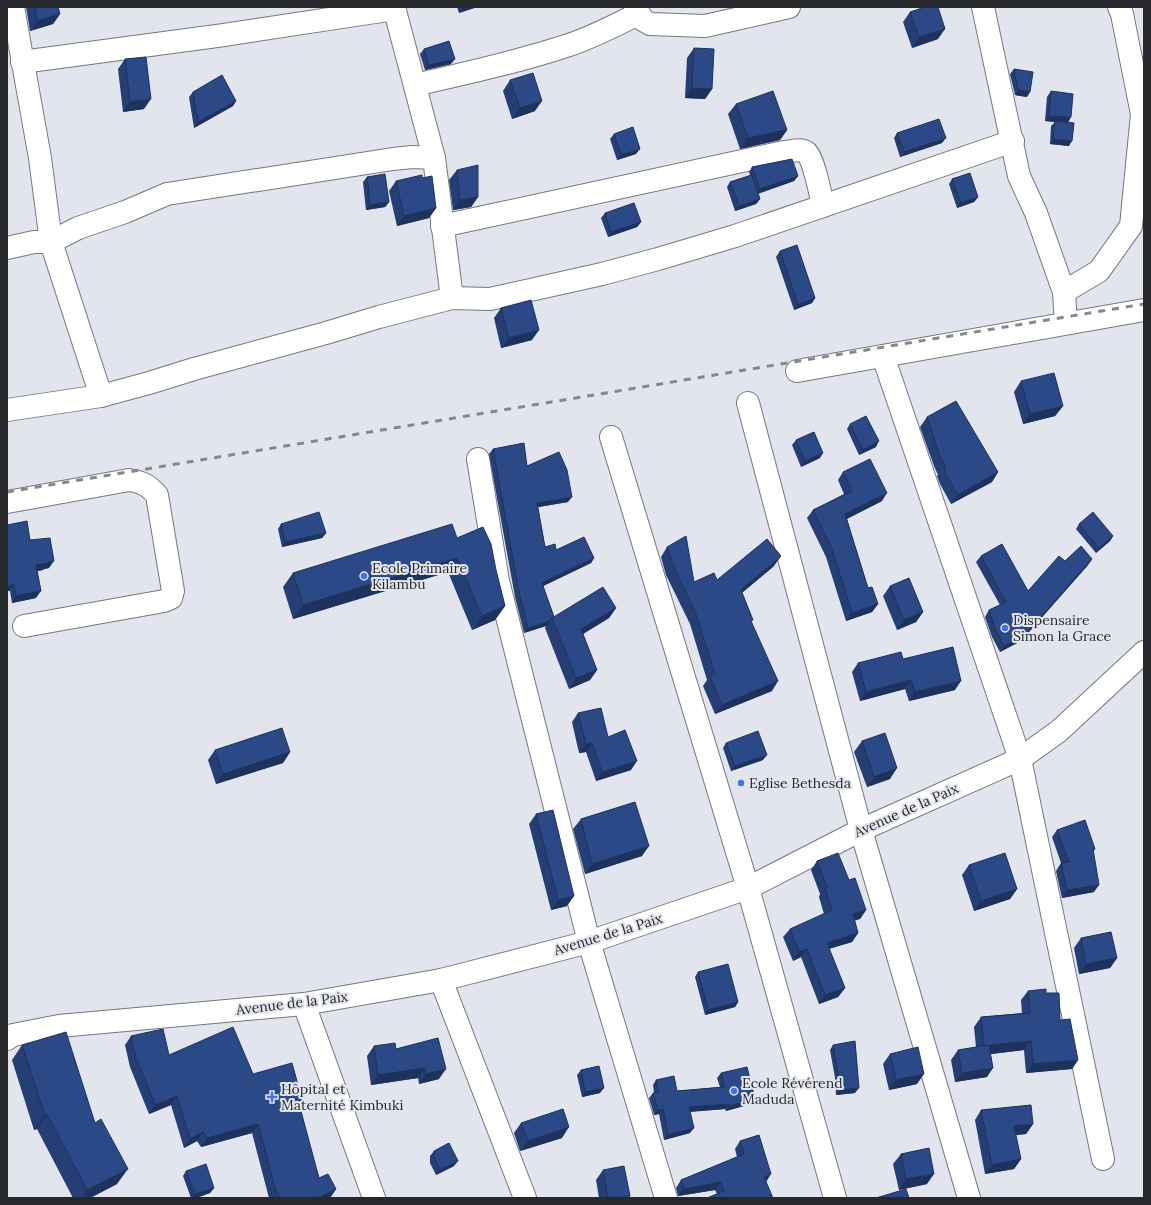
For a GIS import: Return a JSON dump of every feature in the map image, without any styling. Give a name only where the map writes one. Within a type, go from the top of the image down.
[{"type":"street","points":[[13,7],[40,158],[51,242],[101,396]]},
{"type":"street","points":[[415,85],[490,68],[564,46],[604,30],[637,10],[643,20],[650,24],[705,26],[789,7]]},
{"type":"street","points":[[967,7],[991,44]]},
{"type":"street","points":[[983,7],[1013,142],[1019,176],[1036,213],[1064,292],[1066,323]]},
{"type":"street","points":[[1064,292],[1099,271],[1131,226],[1142,114],[1122,14],[1119,7]]},
{"type":"street","points":[[22,62],[217,36],[395,8],[434,158],[452,298]]},
{"type":"street","points":[[7,410],[101,396],[194,369],[326,334],[379,317],[452,298],[490,299],[602,274],[735,236],[1013,142]]},
{"type":"street","points":[[442,226],[784,152],[803,150],[806,152],[811,161],[816,174],[823,206]]},
{"type":"street","points":[[7,248],[34,242],[51,242],[78,228],[125,212],[167,194],[393,159],[412,157],[434,158]]},
{"type":"street","points":[[797,371],[1144,310]]},
{"type":"street","points":[[883,356],[1020,759],[1103,1159]]},
{"type":"street","points":[[748,403],[861,830],[970,1198]]},
{"type":"street","points":[[611,437],[748,888],[835,1198]]},
{"type":"street","points":[[478,459],[498,581],[590,942],[666,1198]]},
{"type":"street","points":[[7,502],[129,480],[139,481],[149,486],[157,495],[173,591],[171,598],[164,601],[24,626]]},
{"type":"street","name":"Avenue de la Paix","points":[[7,1039],[13,1035],[59,1026],[304,1004],[441,980],[590,942],[748,888],[861,830],[1020,759],[1059,731],[1144,652]]},
{"type":"street","points":[[441,980],[525,1198]]},
{"type":"street","points":[[304,1004],[374,1198]]},
{"type":"building","points":[[35,7],[58,7],[60,14],[37,21]]},
{"type":"building","points":[[925,7],[938,7],[945,29],[919,37],[910,12]]},
{"type":"building","points":[[449,41],[455,59],[429,65],[424,49]]},
{"type":"building","points":[[694,48],[714,49],[712,89],[692,88]]},
{"type":"building","points":[[146,57],[151,99],[130,102],[125,59]]},
{"type":"building","points":[[1014,69],[1033,72],[1030,92],[1018,90]]},
{"type":"building","points":[[533,73],[542,101],[520,108],[510,80]]},
{"type":"building","points":[[222,75],[236,101],[198,122],[193,92]]},
{"type":"building","points":[[773,91],[787,130],[748,138],[736,104]]},
{"type":"building","points":[[1051,91],[1073,94],[1071,117],[1049,116]]},
{"type":"building","points":[[939,119],[946,138],[904,152],[897,133]]},
{"type":"building","points":[[1055,121],[1074,123],[1072,141],[1053,139]]},
{"type":"building","points":[[633,127],[640,149],[621,155],[614,134]]},
{"type":"building","points":[[792,159],[798,176],[760,189],[752,167]]},
{"type":"building","points":[[478,165],[478,197],[460,200],[457,170]]},
{"type":"building","points":[[970,173],[978,197],[961,203],[952,179]]},
{"type":"building","points":[[385,174],[389,202],[370,205],[367,177]]},
{"type":"building","points":[[422,175],[422,178],[432,176],[436,208],[404,216],[396,181]]},
{"type":"building","points":[[752,175],[760,199],[739,206],[730,182]]},
{"type":"building","points":[[634,203],[641,222],[611,232],[605,213]]},
{"type":"building","points":[[797,245],[815,298],[798,305],[780,251]]},
{"type":"building","points":[[531,300],[539,330],[509,338],[501,308]]},
{"type":"building","points":[[1054,373],[1063,406],[1030,414],[1021,381]]},
{"type":"building","points":[[956,401],[998,472],[958,495],[946,474],[944,467],[946,466],[940,457],[927,417]]},
{"type":"building","points":[[866,416],[879,441],[863,450],[850,424]]},
{"type":"building","points":[[814,432],[823,453],[805,461],[796,440]]},
{"type":"building","points":[[524,443],[527,466],[559,452],[567,470],[572,497],[537,503],[545,547],[555,544],[556,550],[584,537],[594,558],[542,583],[554,617],[550,621],[528,628],[519,592],[493,449]]},
{"type":"building","points":[[870,459],[887,493],[845,514],[868,588],[872,587],[878,604],[852,613],[832,549],[813,510],[852,491],[843,472]]},
{"type":"building","points":[[319,512],[326,533],[285,542],[281,524]]},
{"type":"building","points":[[1093,512],[1113,536],[1099,548],[1079,524]]},
{"type":"building","points":[[27,521],[30,540],[50,538],[54,561],[36,565],[41,591],[16,596],[14,584],[7,586],[7,525]]},
{"type":"building","points":[[452,524],[457,538],[483,527],[491,544],[505,606],[482,616],[457,558],[303,605],[293,573]]},
{"type":"building","points":[[686,536],[694,582],[714,573],[717,580],[767,539],[781,556],[741,590],[753,620],[751,621],[778,681],[722,705],[710,676],[715,674],[696,614],[673,565],[667,547]]},
{"type":"building","points":[[1002,544],[1028,591],[1059,556],[1065,561],[1081,546],[1092,559],[1025,635],[1004,646],[996,631],[989,610],[1006,602],[981,556]]},
{"type":"building","points":[[909,578],[923,612],[904,620],[890,586]]},
{"type":"building","points":[[603,587],[616,608],[581,629],[597,670],[576,678],[552,618]]},
{"type":"building","points":[[953,647],[961,681],[915,692],[911,680],[866,692],[858,663],[901,652],[903,659]]},
{"type":"building","points":[[601,708],[608,737],[625,730],[637,761],[602,772],[592,743],[586,744],[578,713]]},
{"type":"building","points":[[282,728],[290,752],[223,774],[215,750]]},
{"type":"building","points":[[758,731],[767,755],[735,766],[726,743]]},
{"type":"building","points":[[885,733],[897,768],[874,777],[862,741]]},
{"type":"building","points":[[635,802],[649,846],[592,864],[581,819]]},
{"type":"building","points":[[553,810],[574,896],[558,900],[536,814]]},
{"type":"building","points":[[1085,820],[1095,849],[1093,849],[1099,885],[1067,890],[1061,863],[1069,862],[1057,830]]},
{"type":"building","points":[[838,853],[849,880],[855,878],[866,910],[853,914],[858,933],[827,943],[845,988],[825,995],[807,949],[799,952],[790,929],[832,910],[825,888],[827,887],[817,861]]},
{"type":"building","points":[[1005,853],[1017,889],[981,901],[969,865]]},
{"type":"building","points":[[1111,932],[1117,958],[1086,964],[1081,938]]},
{"type":"building","points":[[728,964],[738,1002],[708,1010],[698,972]]},
{"type":"building","points":[[1046,989],[1046,993],[1059,993],[1060,1020],[1070,1019],[1078,1060],[1033,1064],[1031,1041],[989,1045],[993,1068],[962,1073],[958,1050],[984,1046],[981,1017],[1030,1013],[1028,991]]},
{"type":"building","points":[[233,1027],[253,1074],[292,1063],[303,1103],[299,1104],[319,1178],[328,1174],[336,1189],[318,1198],[280,1198],[275,1188],[258,1124],[207,1138],[203,1132],[190,1139],[177,1096],[155,1105],[136,1058],[131,1036],[163,1029],[169,1055]]},
{"type":"building","points":[[66,1032],[95,1123],[101,1119],[128,1169],[87,1190],[47,1114],[45,1115],[22,1045]]},
{"type":"building","points":[[438,1038],[446,1069],[426,1074],[425,1068],[378,1075],[374,1046],[395,1043],[396,1049]]},
{"type":"building","points":[[855,1041],[859,1088],[840,1090],[833,1045]]},
{"type":"building","points":[[918,1047],[924,1074],[896,1080],[890,1054]]},
{"type":"building","points":[[599,1066],[604,1088],[585,1092],[581,1070]]},
{"type":"building","points":[[747,1067],[755,1099],[729,1106],[729,1104],[689,1107],[694,1128],[668,1135],[663,1109],[658,1110],[653,1093],[659,1092],[656,1080],[674,1076],[677,1091],[724,1087],[721,1073]]},
{"type":"building","points":[[1031,1105],[1033,1124],[1014,1126],[1021,1159],[992,1165],[981,1110]]},
{"type":"building","points":[[563,1109],[569,1127],[528,1141],[521,1123]]},
{"type":"building","points":[[759,1135],[771,1174],[764,1177],[773,1198],[707,1198],[724,1191],[721,1182],[684,1189],[681,1180],[744,1154],[740,1141]]},
{"type":"building","points":[[449,1143],[458,1161],[440,1170],[434,1158],[434,1151]]},
{"type":"building","points":[[929,1148],[934,1174],[906,1179],[901,1154]]},
{"type":"building","points":[[206,1164],[214,1188],[195,1194],[186,1171]]},
{"type":"building","points":[[624,1166],[630,1196],[608,1198],[603,1170]]},
{"type":"building","points":[[906,1189],[909,1198],[876,1198]]},
{"type":"railway","points":[[7,492],[1144,304]]},
{"type":"place","name":"Ecole Primaire Kilambu","points":[[364,576]]},
{"type":"place","name":"Dispensaire Simon la Grace","points":[[1005,628]]},
{"type":"place","name":"Eglise Bethesda","points":[[741,783]]},
{"type":"place","name":"Ecole Révérend Maduda","points":[[734,1091]]},
{"type":"place","name":"Hôpital et Maternité Kimbuki","points":[[272,1097]]}]
